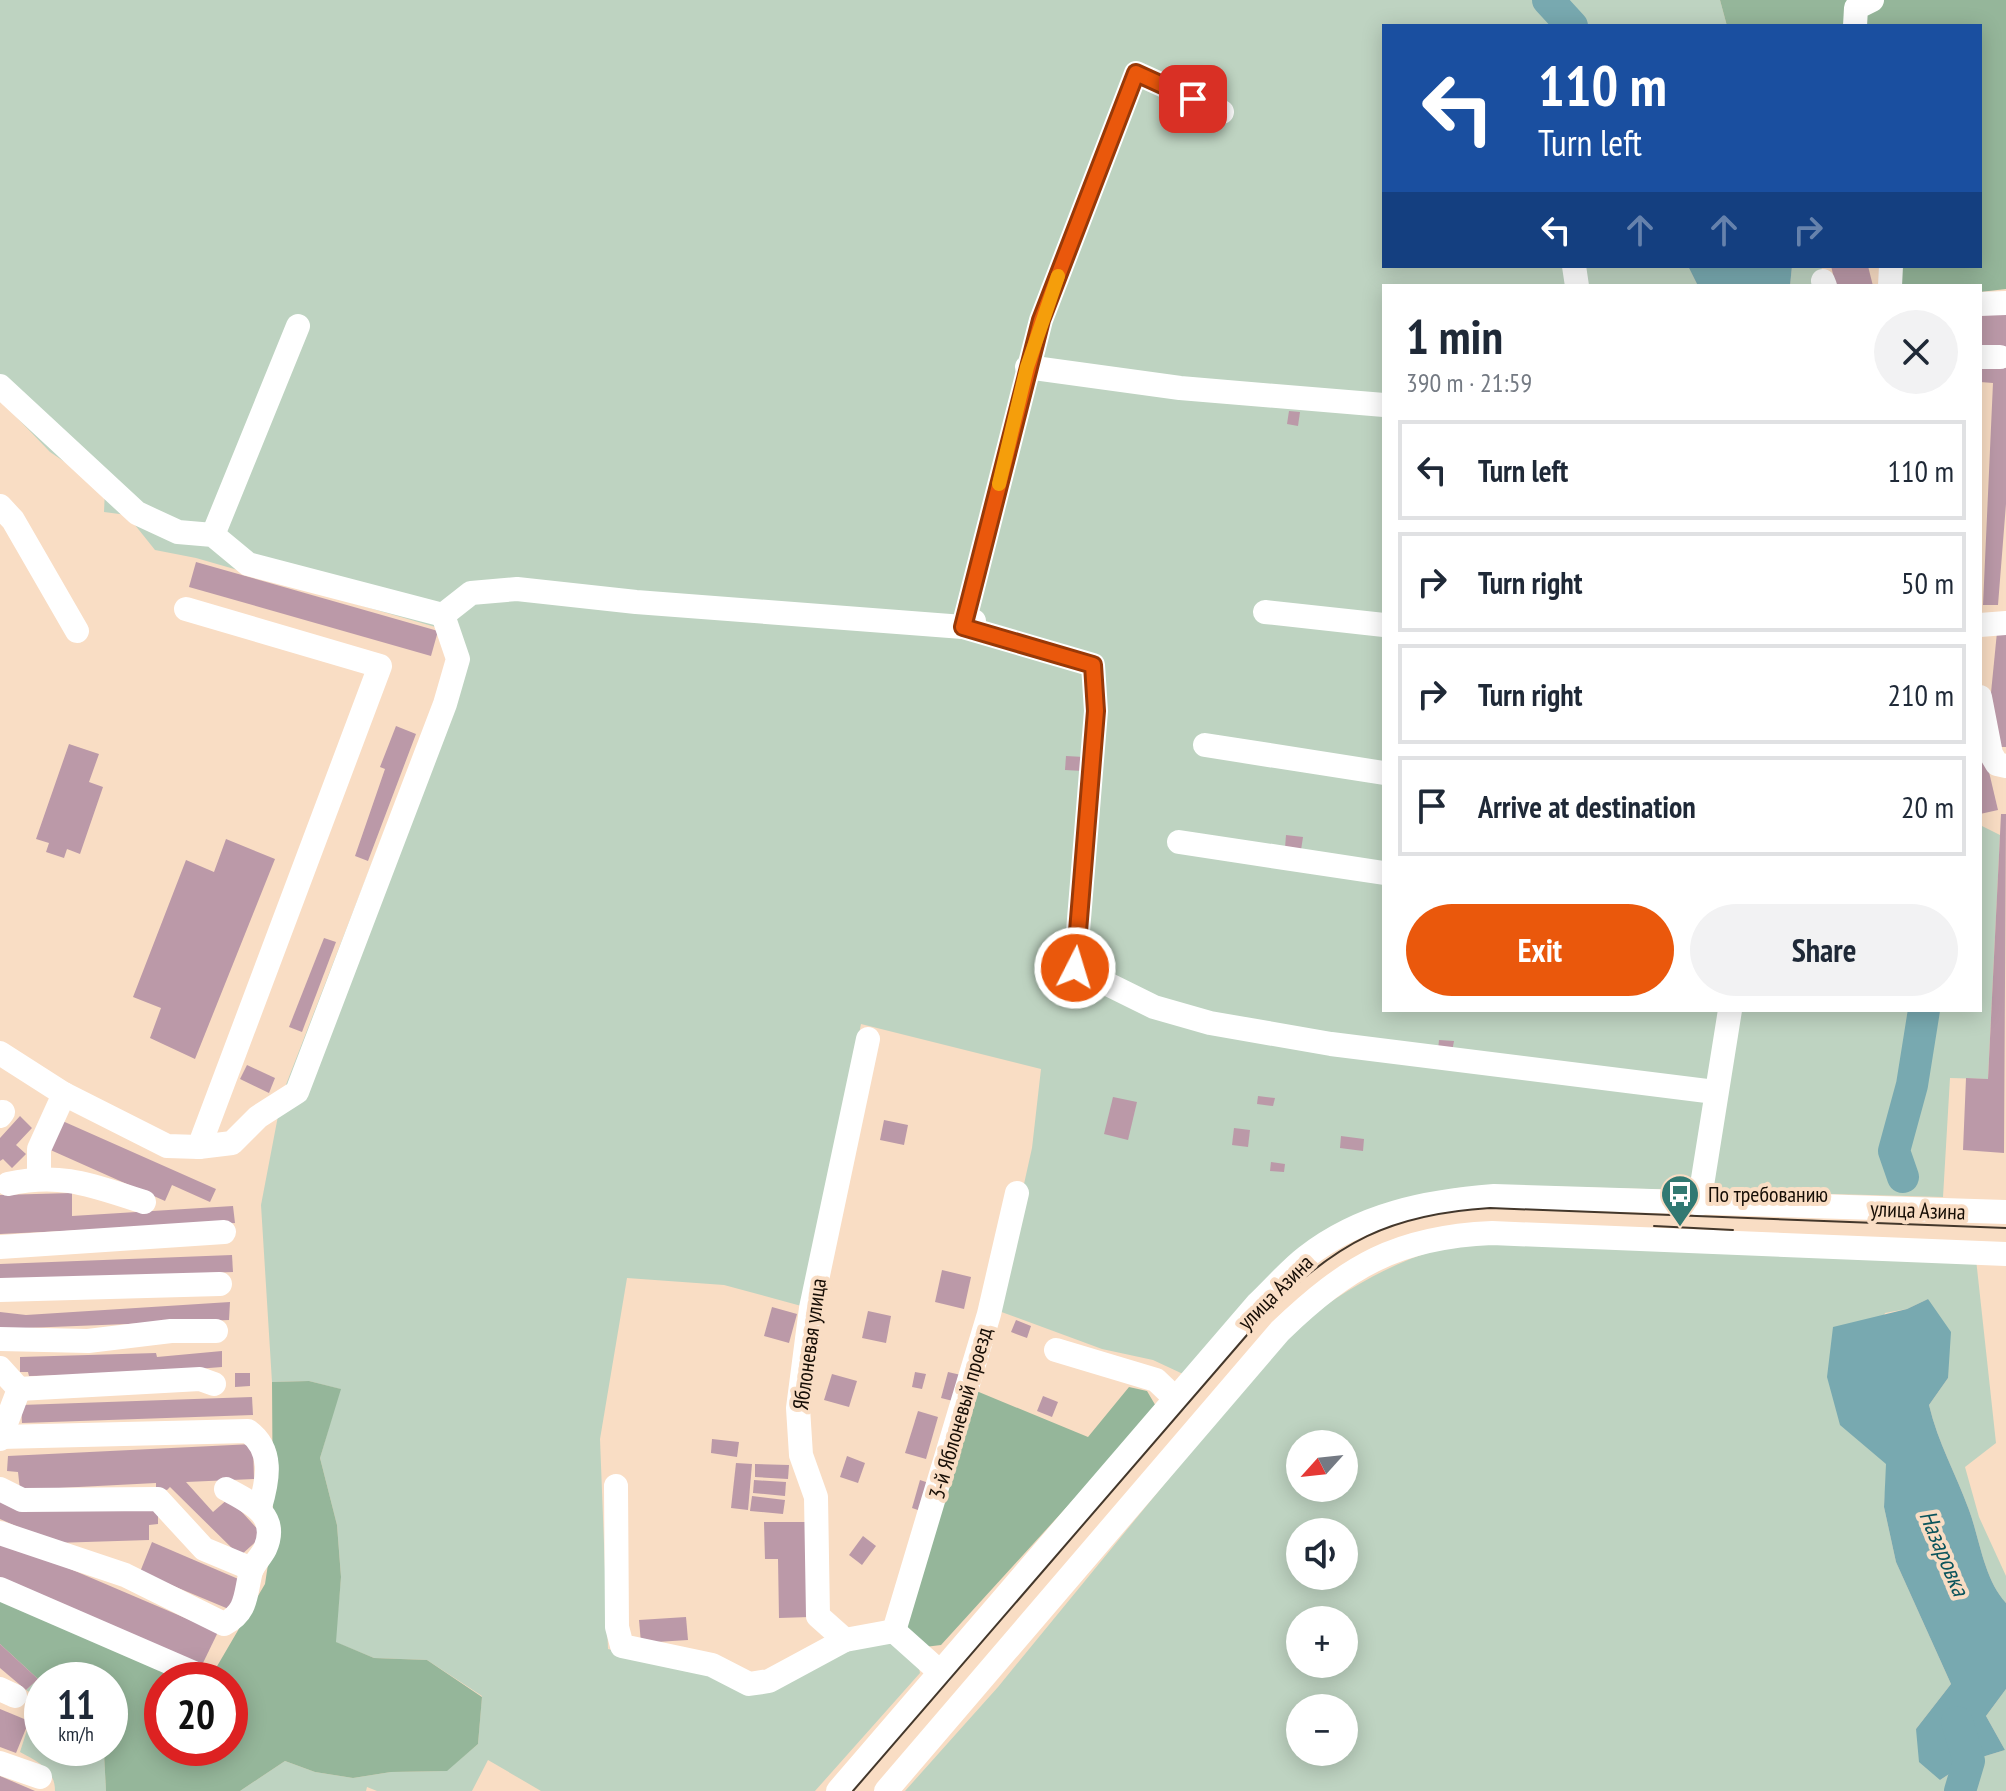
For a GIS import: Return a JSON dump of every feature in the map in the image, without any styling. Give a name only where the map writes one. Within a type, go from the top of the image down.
[{"type":"street","points":[[1855,24],[1856,8],[1872,0]]},
{"type":"street","points":[[969,624],[1027,367],[1041,320],[1136,73],[1222,112]]},
{"type":"street","points":[[1982,304],[2006,303]]},
{"type":"street","points":[[213,535],[298,326]]},
{"type":"street","points":[[1027,367],[1180,388],[1382,405]]},
{"type":"street","points":[[0,386],[137,513],[178,532],[213,535],[248,564],[443,615]]},
{"type":"street","points":[[0,506],[13,520],[77,631]]},
{"type":"street","points":[[443,615],[471,593],[517,589],[636,602],[969,624],[1093,665],[1096,711],[1075,968],[1154,1007],[1210,1023],[1331,1044],[1715,1092]]},
{"type":"street","points":[[186,609],[380,666],[199,1147]]},
{"type":"street","points":[[1265,612],[1382,625]]},
{"type":"street","points":[[0,1053],[64,1094],[167,1146],[199,1147],[232,1143],[258,1117],[297,1092],[445,704],[458,659],[443,615]]},
{"type":"street","points":[[1982,625],[2006,623]]},
{"type":"street","points":[[1982,707],[1991,754],[1997,764],[2006,766]]},
{"type":"street","points":[[1205,745],[1382,773]]},
{"type":"street","points":[[1179,842],[1382,873]]},
{"type":"street","points":[[1699,1204],[1730,1012]]},
{"type":"street","name":"Яблоневая улица","points":[[845,1640],[818,1616],[816,1497],[801,1455],[798,1408],[811,1308],[868,1039]]},
{"type":"street","points":[[39,1177],[39,1149],[64,1094]]},
{"type":"street","points":[[8,1184],[39,1177],[83,1182],[144,1202]]},
{"type":"street","name":"3-й Яблоневый проезд","points":[[894,1631],[989,1314],[1017,1193]]},
{"type":"street","name":"улица Азина","points":[[838,1791],[1257,1304],[1307,1256],[1351,1230],[1397,1211],[1438,1201],[1494,1196],[2006,1212]]},
{"type":"street","points":[[0,1247],[224,1232]]},
{"type":"street","name":"улица Азина","points":[[886,1791],[1280,1331],[1328,1286],[1408,1244],[1445,1235],[1492,1233],[2006,1254]]},
{"type":"street","points":[[0,1290],[220,1284]]},
{"type":"street","points":[[0,1339],[88,1341],[171,1331],[216,1331]]},
{"type":"street","points":[[1056,1350],[1156,1380],[1177,1400]]},
{"type":"street","points":[[0,1368],[19,1389]]},
{"type":"street","points":[[19,1389],[200,1379],[214,1384]]},
{"type":"street","points":[[0,1533],[125,1575],[224,1624],[236,1618],[248,1597],[252,1569],[266,1549],[269,1528],[260,1507],[268,1465],[261,1440],[248,1431],[0,1438],[19,1389]]},
{"type":"street","points":[[616,1486],[617,1627],[622,1646],[712,1665],[749,1684],[769,1681],[845,1640],[894,1631],[941,1673]]},
{"type":"street","points":[[0,1489],[22,1500],[158,1499],[204,1549],[252,1569]]},
{"type":"street","points":[[226,1489],[260,1507]]},
{"type":"street","points":[[0,1589],[168,1662]]},
{"type":"street","points":[[0,1763],[40,1777]]},
{"type":"green space","points":[[0,0],[1720,0],[1726,24],[1382,24],[1382,268],[1689,268],[1697,284],[1382,284],[1382,1012],[1982,1012],[1982,826],[2000,835],[1988,1079],[1950,1078],[1943,1197],[1497,1185],[1457,1188],[1416,1197],[1307,1243],[1183,1374],[1153,1360],[1102,1349],[996,1310],[1032,1148],[1041,1069],[861,1024],[805,1307],[724,1285],[627,1278],[600,1439],[608,1649],[711,1674],[743,1692],[853,1645],[892,1642],[918,1664],[920,1673],[815,1791],[541,1791],[488,1760],[472,1791],[377,1791],[367,1787],[366,1791],[240,1791],[285,1761],[315,1772],[353,1778],[391,1772],[446,1771],[478,1744],[482,1696],[427,1660],[374,1658],[335,1642],[341,1577],[337,1525],[320,1458],[340,1389],[309,1381],[272,1382],[261,1205],[282,1095],[437,695],[449,654],[439,628],[196,558],[155,550],[127,515],[104,512],[105,489],[50,452],[0,400]]},
{"type":"green space","points":[[1720,0],[2006,0],[2006,289],[1982,292],[1982,284],[1894,284],[1890,268],[1982,268],[1982,24],[1726,24]]},
{"type":"green space","points":[[1792,268],[1822,268],[1826,284],[1790,284]]},
{"type":"green space","points":[[1463,1244],[1976,1259],[1996,1443],[1965,1467],[1979,1517],[2006,1576],[2006,1603],[1992,1583],[1969,1510],[1929,1405],[1948,1378],[1928,1299],[1907,1309],[1885,1313],[1840,1424],[1887,1464],[1884,1507],[1896,1562],[1951,1684],[1916,1729],[1940,1780],[1969,1761],[2005,1750],[1986,1716],[2006,1689],[2006,1791],[905,1791],[998,1687],[1289,1332],[1381,1272],[1422,1255]]},
{"type":"green space","points":[[309,1381],[341,1389],[320,1458],[337,1525],[341,1577],[336,1642],[374,1658],[427,1660],[482,1697],[478,1744],[447,1771],[391,1772],[353,1778],[315,1772],[285,1761],[240,1791],[106,1791],[105,1766],[128,1766],[128,1662],[24,1662],[24,1666],[0,1644],[0,1597],[150,1662],[144,1662],[144,1766],[248,1766],[248,1662],[220,1662],[265,1584],[273,1532],[272,1382]]},
{"type":"green space","points":[[1129,1387],[1147,1391],[1157,1408],[941,1645],[925,1647],[910,1638],[906,1622],[974,1390],[1088,1437]]},
{"type":"green space","points":[[42,1766],[105,1766],[106,1791],[55,1791],[49,1772]]},
{"type":"water","points":[[1689,268],[1792,268],[1790,284],[1697,284]]},
{"type":"water","points":[[1928,1299],[1951,1332],[1948,1378],[1929,1405],[1969,1510],[1992,1583],[2006,1603],[2006,1689],[1986,1716],[2005,1750],[1969,1761],[1940,1780],[1919,1762],[1916,1729],[1951,1684],[1896,1562],[1884,1507],[1886,1464],[1840,1425],[1827,1377],[1833,1327],[1907,1309]]},
{"type":"building","points":[[1832,268],[1868,268],[1872,284],[1836,284]]},
{"type":"building","points":[[1982,311],[2006,311],[2006,349],[1982,349]]},
{"type":"building","points":[[1982,367],[2006,368],[2006,504],[1998,605],[1983,605],[1993,383],[1982,382]]},
{"type":"building","points":[[1289,411],[1300,412],[1298,426],[1287,424]]},
{"type":"building","points":[[196,562],[438,631],[431,656],[189,587]]},
{"type":"building","points":[[1997,632],[2006,633],[2006,747],[1994,747],[1990,703]]},
{"type":"building","points":[[396,726],[416,734],[368,861],[355,856],[385,769],[380,767]]},
{"type":"building","points":[[1982,742],[1998,810],[1982,814]]},
{"type":"building","points":[[69,744],[99,754],[89,782],[103,787],[80,854],[67,849],[64,858],[46,852],[49,843],[36,839]]},
{"type":"building","points":[[1066,756],[1084,757],[1083,771],[1065,770]]},
{"type":"building","points":[[2001,814],[2006,814],[2004,1153],[1963,1150],[1966,1078],[1988,1079]]},
{"type":"building","points":[[1286,835],[1303,837],[1301,850],[1285,848]]},
{"type":"building","points":[[226,839],[275,859],[195,1059],[150,1038],[161,1008],[133,997],[186,860],[214,872]]},
{"type":"building","points":[[324,938],[336,942],[302,1032],[289,1027]]},
{"type":"building","points":[[1439,1040],[1454,1041],[1452,1052],[1438,1050]]},
{"type":"building","points":[[247,1065],[275,1078],[269,1093],[240,1079]]},
{"type":"building","points":[[1258,1096],[1275,1098],[1273,1106],[1257,1104]]},
{"type":"building","points":[[1113,1097],[1137,1102],[1128,1140],[1104,1134]]},
{"type":"building","points":[[20,1116],[32,1128],[16,1145],[26,1154],[12,1168],[3,1159],[0,1161],[0,1138]]},
{"type":"building","points":[[58,1119],[216,1189],[210,1202],[172,1185],[165,1201],[46,1148]]},
{"type":"building","points":[[884,1120],[908,1125],[904,1145],[880,1140]]},
{"type":"building","points":[[1234,1128],[1250,1130],[1248,1147],[1232,1145]]},
{"type":"building","points":[[1341,1136],[1364,1139],[1363,1151],[1340,1148]]},
{"type":"building","points":[[1271,1162],[1285,1164],[1284,1172],[1270,1171]]},
{"type":"building","points":[[72,1193],[72,1216],[233,1206],[235,1223],[0,1234],[0,1195]]},
{"type":"building","points":[[232,1255],[233,1272],[0,1281],[0,1264]]},
{"type":"building","points":[[942,1270],[971,1277],[964,1309],[935,1302]]},
{"type":"building","points":[[230,1302],[229,1320],[0,1329],[0,1312],[26,1315]]},
{"type":"building","points":[[772,1307],[797,1314],[789,1343],[764,1336]]},
{"type":"building","points":[[868,1311],[891,1316],[886,1343],[862,1338]]},
{"type":"building","points":[[1016,1320],[1031,1326],[1027,1338],[1011,1332]]},
{"type":"building","points":[[222,1351],[222,1367],[132,1374],[29,1376],[28,1372],[20,1372],[20,1357],[156,1353],[157,1357]]},
{"type":"building","points":[[915,1372],[926,1374],[922,1389],[912,1387]]},
{"type":"building","points":[[948,1372],[961,1375],[953,1401],[941,1398]]},
{"type":"building","points":[[235,1373],[250,1373],[250,1386],[235,1387]]},
{"type":"building","points":[[832,1374],[857,1381],[849,1407],[824,1400]]},
{"type":"building","points":[[1043,1396],[1058,1402],[1052,1417],[1037,1411]]},
{"type":"building","points":[[252,1397],[253,1415],[22,1423],[21,1405]]},
{"type":"building","points":[[918,1411],[938,1417],[926,1459],[905,1453]]},
{"type":"building","points":[[712,1439],[739,1442],[737,1457],[711,1453]]},
{"type":"building","points":[[253,1444],[254,1479],[186,1482],[213,1512],[229,1498],[263,1535],[240,1556],[170,1487],[167,1490],[156,1488],[156,1483],[20,1490],[18,1472],[7,1471],[8,1456]]},
{"type":"building","points":[[847,1456],[865,1463],[858,1483],[840,1477]]},
{"type":"building","points":[[736,1463],[752,1464],[748,1510],[731,1508]]},
{"type":"building","points":[[755,1464],[789,1465],[788,1479],[755,1477]]},
{"type":"building","points":[[754,1480],[786,1482],[785,1496],[753,1493]]},
{"type":"building","points":[[920,1480],[929,1483],[921,1511],[912,1508]]},
{"type":"building","points":[[752,1496],[785,1500],[783,1514],[750,1511]]},
{"type":"building","points":[[0,1500],[158,1505],[158,1524],[149,1525],[149,1540],[54,1543],[0,1519]]},
{"type":"building","points":[[764,1522],[808,1522],[810,1617],[779,1618],[778,1559],[765,1559]]},
{"type":"building","points":[[863,1536],[876,1546],[862,1565],[849,1555]]},
{"type":"building","points":[[0,1539],[218,1632],[203,1662],[195,1662],[0,1579]]},
{"type":"building","points":[[152,1542],[243,1581],[231,1610],[140,1572]]},
{"type":"building","points":[[686,1617],[688,1640],[641,1643],[639,1620]]},
{"type":"building","points":[[0,1644],[24,1666],[24,1688],[0,1668]]},
{"type":"building","points":[[0,1709],[24,1719],[24,1733],[16,1753],[0,1747]]},
{"type":"building","points":[[0,1776],[35,1791],[0,1791]]},
{"type":"waterway","name":"Назаровка","points":[[1548,0],[1570,24]]},
{"type":"waterway","name":"Назаровка","points":[[1903,1177],[1894,1151],[1912,1085],[1924,1012]]},
{"type":"waterway","name":"Назаровка","points":[[1957,1722],[1969,1761],[1960,1791]]},
{"type":"tram line","points":[[853,1791],[1266,1313],[1317,1267],[1367,1236],[1423,1217],[1490,1208],[2006,1228]]},
{"type":"tram line","points":[[1654,1226],[1733,1230]]},
{"type":"slow traffic","points":[[999,484],[1027,367],[1058,276]]},
{"type":"place","name":"По требованию","points":[[1680,1228]]},
{"type":"route","points":[[1075,968],[1096,711],[1093,665],[963,627],[1041,320],[1136,73],[1193,99]]}]
